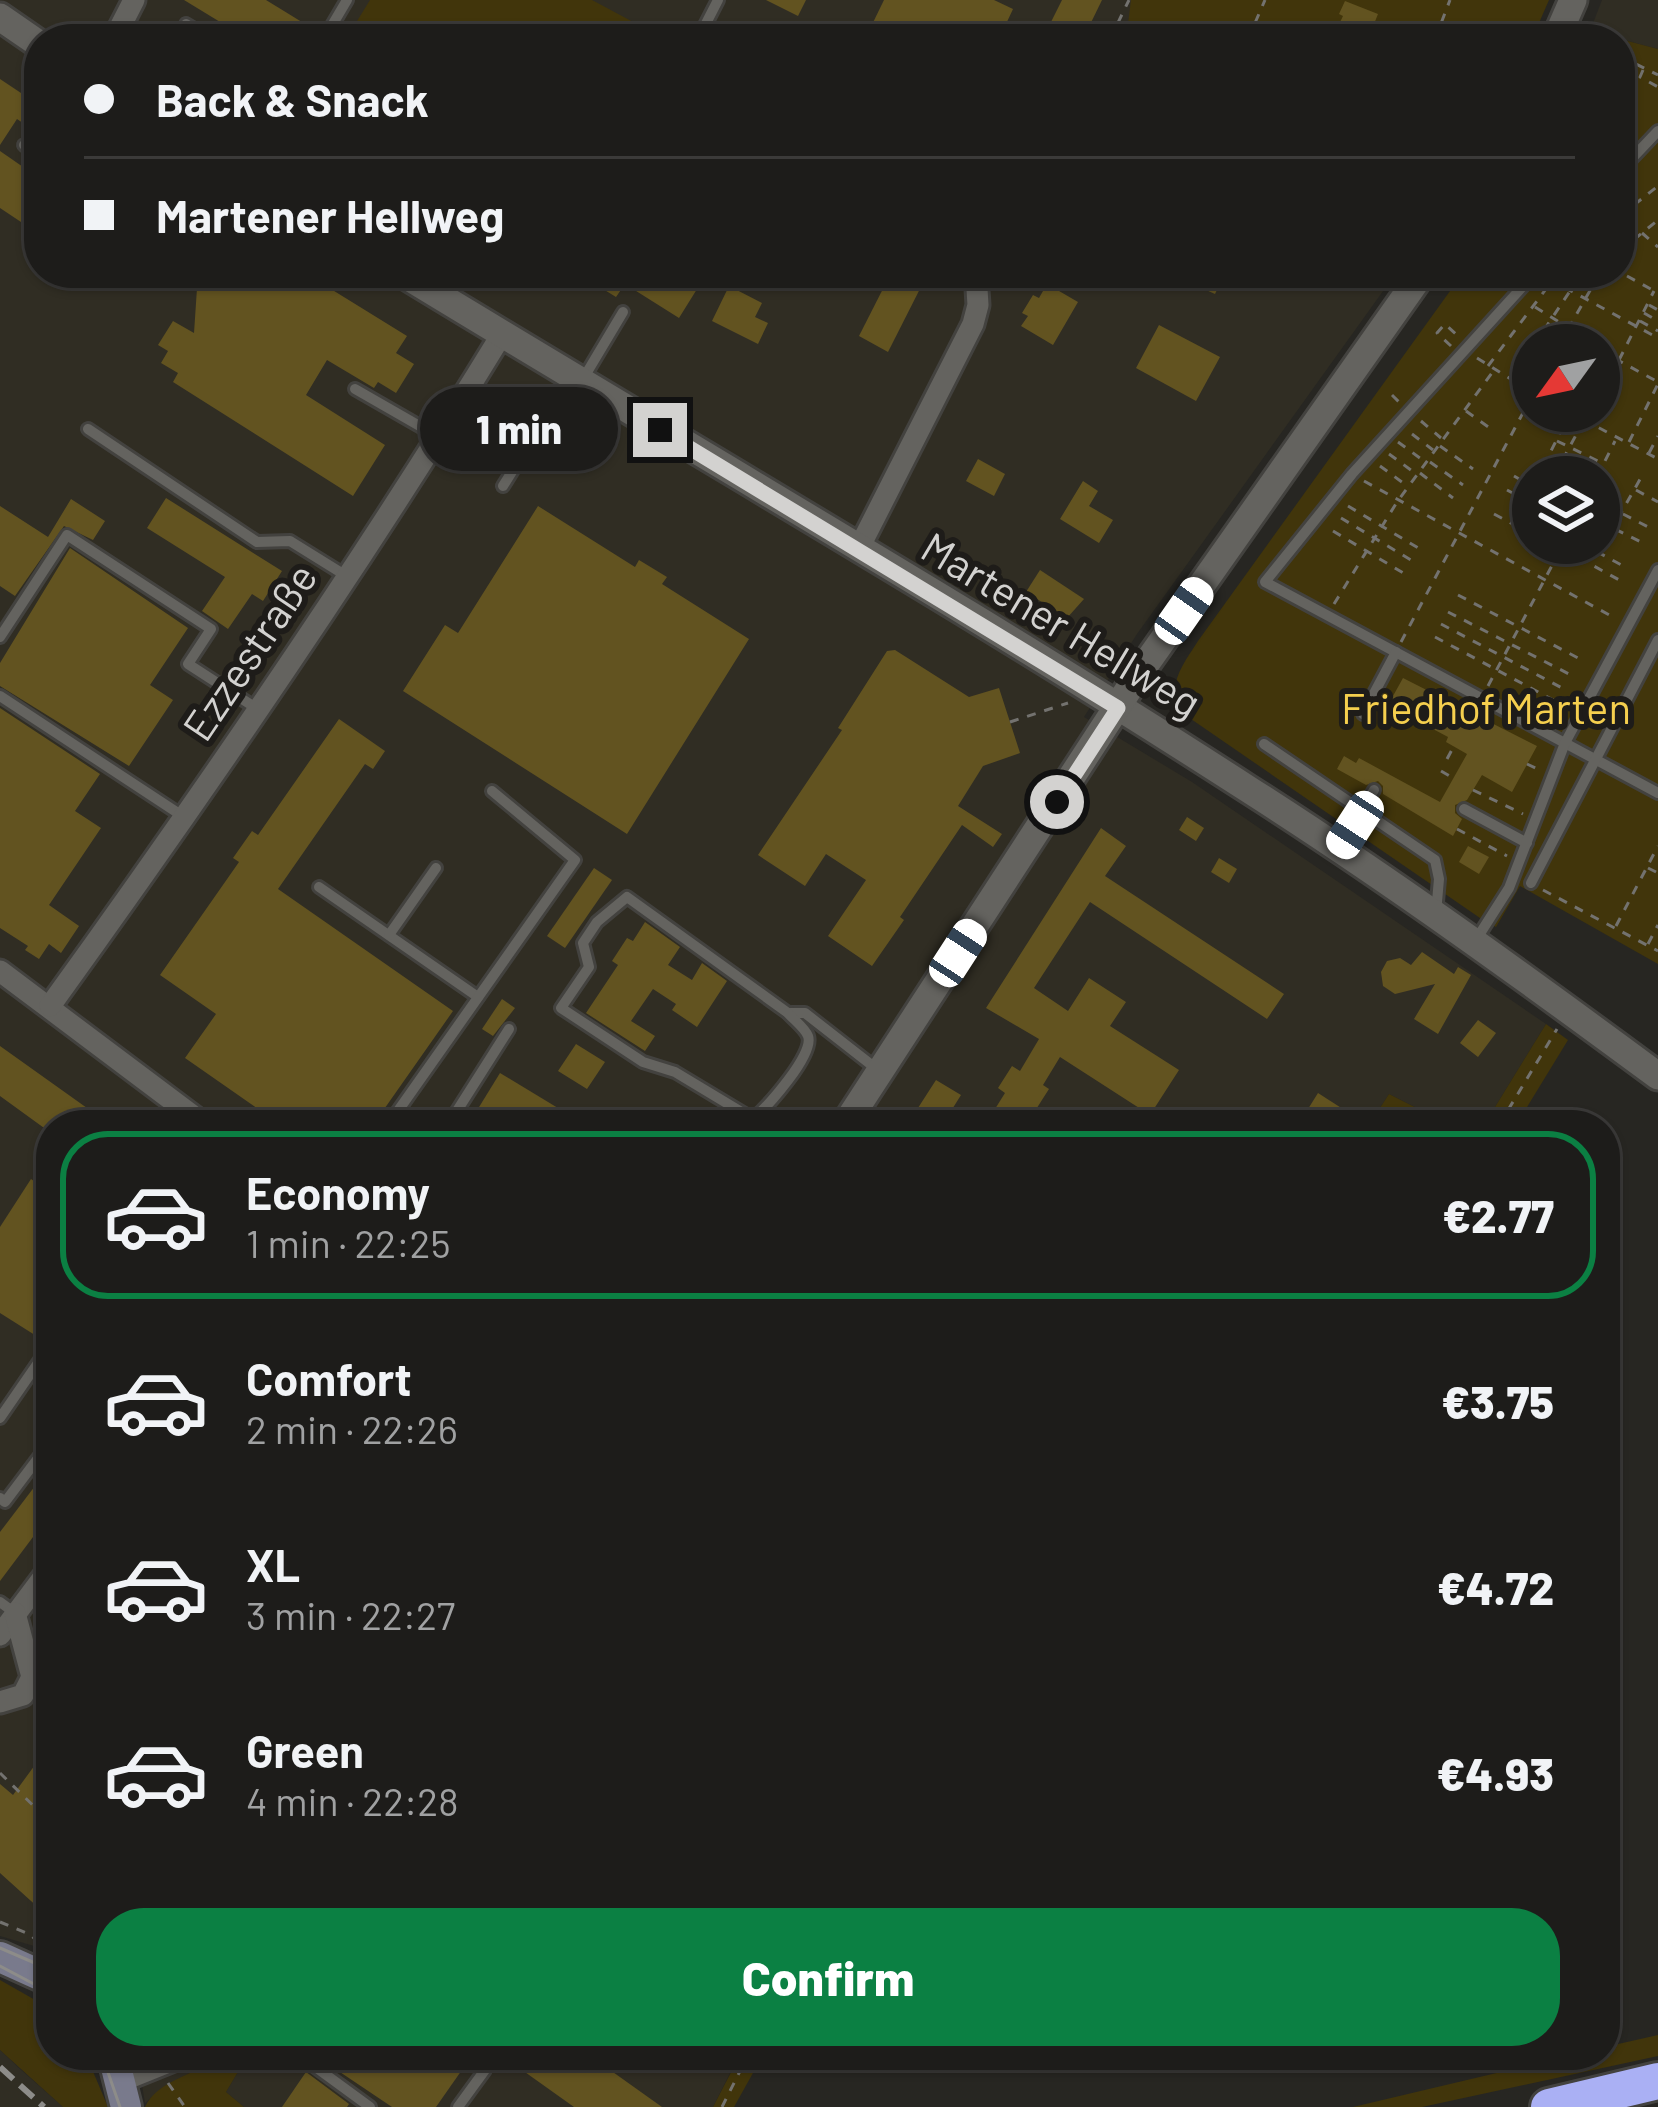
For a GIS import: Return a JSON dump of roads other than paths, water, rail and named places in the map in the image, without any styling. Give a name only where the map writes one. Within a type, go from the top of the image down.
[{"type":"highway","points":[[1549,2107],[1658,2081]]},
{"type":"main road","points":[[0,1957],[36,1965]]},
{"type":"street","name":"Martener Hellweg","points":[[443,288],[502,334],[1118,708],[1339,850],[1658,1076]]},
{"type":"street","points":[[858,550],[973,324],[977,288]]},
{"type":"street","points":[[860,1110],[880,1071],[1118,708],[1412,288]]},
{"type":"street","name":"Ezzestraße","points":[[50,1006],[259,710],[502,334]]},
{"type":"street","points":[[0,971],[185,1110]]},
{"type":"street","points":[[0,1635],[7,1608],[36,1581]]},
{"type":"street","points":[[0,1702],[23,1695],[32,1677],[7,1608]]},
{"type":"street","points":[[120,2080],[164,2070]]},
{"type":"lane","points":[[1635,155],[1658,131]]},
{"type":"lane","points":[[1522,288],[1378,444],[1264,582],[1658,793]]},
{"type":"lane","points":[[503,486],[623,312]]},
{"type":"lane","points":[[355,389],[437,436]]},
{"type":"lane","points":[[88,429],[257,542],[290,541],[348,577]]},
{"type":"lane","points":[[0,637],[67,535],[211,629],[188,664],[259,710]]},
{"type":"lane","points":[[1474,943],[1509,889],[1565,743],[1658,571]]},
{"type":"lane","points":[[1531,883],[1658,640]]},
{"type":"lane","points":[[1363,713],[1396,652]]},
{"type":"lane","points":[[0,696],[184,817]]},
{"type":"lane","points":[[1264,744],[1435,860],[1439,879],[1436,916]]},
{"type":"lane","points":[[1339,850],[1374,790]]},
{"type":"lane","points":[[399,1110],[575,860],[492,791]]},
{"type":"lane","points":[[1464,809],[1527,843]]},
{"type":"lane","points":[[388,934],[436,868]]},
{"type":"lane","points":[[319,886],[478,998]]},
{"type":"lane","points":[[738,1110],[675,1072],[643,1062],[561,1008],[589,968],[583,943],[626,897],[788,1013],[808,1035],[809,1047],[767,1110]]},
{"type":"lane","points":[[788,1013],[806,1013],[818,1020],[880,1071]]},
{"type":"lane","points":[[458,1110],[509,1029]]},
{"type":"lane","points":[[0,1418],[36,1366]]},
{"type":"lane","points":[[0,1498],[5,1502],[36,1461]]},
{"type":"lane","points":[[319,2070],[370,2107]]},
{"type":"lane","points":[[458,2107],[485,2070]]},
{"type":"tram line","points":[[0,1948],[36,1964]]},
{"type":"tram line","points":[[0,1966],[36,1985]]},
{"type":"tram line","points":[[107,2070],[120,2107]]},
{"type":"railway","points":[[0,2067],[44,2107]]},
{"type":"park label","name":"Friedhof Marten","points":[[1486,709]]}]
